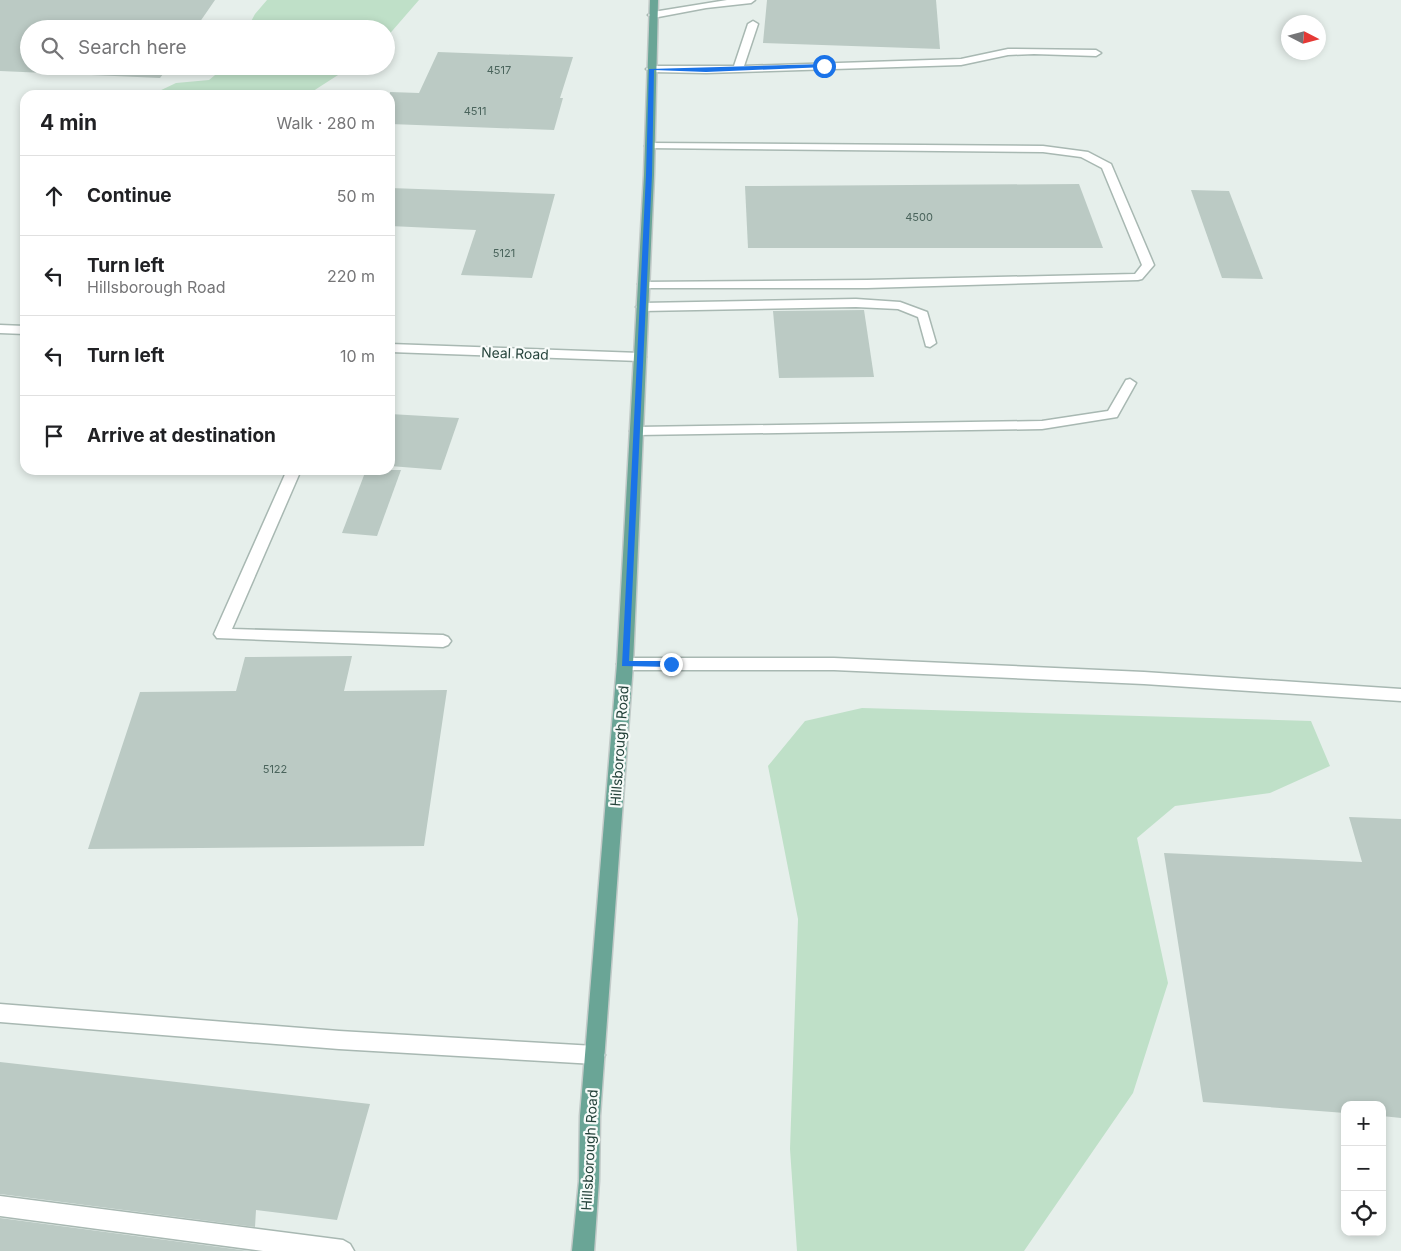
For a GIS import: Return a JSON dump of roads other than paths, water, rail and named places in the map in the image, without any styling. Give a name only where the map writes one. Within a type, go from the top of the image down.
[{"type":"main road","name":"Hillsborough Road","points":[[583,1251],[589,1182],[590,1116],[625,664],[644,284],[654,0]]},
{"type":"street","points":[[653,15],[706,5],[751,0]]},
{"type":"street","points":[[738,69],[754,24]]},
{"type":"street","points":[[651,69],[738,69],[961,62],[1008,52],[1034,51],[1096,53]]},
{"type":"street","points":[[644,284],[867,284],[1138,277],[1148,265],[1106,166],[1084,154],[1043,149],[650,146]]},
{"type":"street","points":[[642,307],[856,303],[900,306],[923,315],[930,343]]},
{"type":"street","points":[[0,329],[20,330]]},
{"type":"street","name":"Neal Road","points":[[395,348],[640,356]]},
{"type":"street","points":[[637,430],[1042,425],[1112,414],[1130,384]]},
{"type":"street","points":[[292,475],[222,634],[443,641]]},
{"type":"street","points":[[625,664],[834,664],[1144,678],[1401,695]]},
{"type":"street","points":[[0,1013],[339,1040],[595,1054]]},
{"type":"street","points":[[0,1206],[343,1251]]}]
